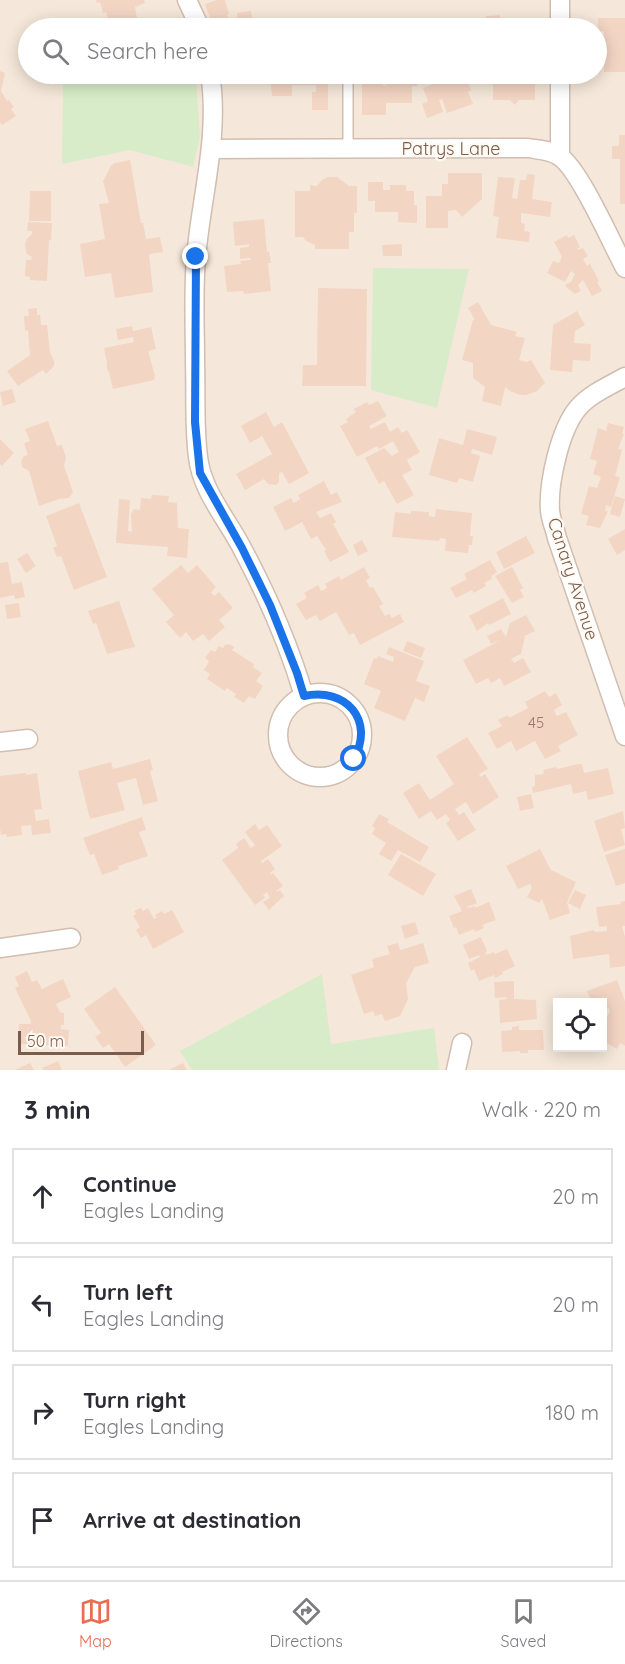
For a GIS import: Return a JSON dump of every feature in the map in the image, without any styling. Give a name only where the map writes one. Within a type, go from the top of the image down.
[{"type":"street","points":[[187,0],[195,18]]},
{"type":"street","points":[[560,0],[560,18]]},
{"type":"street","points":[[211,84],[213,102],[211,149],[194,284],[195,422],[200,473],[242,548],[270,605],[304,696]]},
{"type":"street","points":[[560,84],[560,157],[573,170],[625,268]]},
{"type":"street","name":"Patrys Lane","points":[[211,149],[528,148],[546,151],[560,157]]},
{"type":"street","name":"Canary Avenue","points":[[625,377],[587,399],[572,417],[564,435],[550,487],[550,511],[557,538],[622,716],[625,736]]},
{"type":"street","points":[[328,694],[339,698],[349,705],[361,725],[360,749],[346,768],[336,774],[324,777],[301,772],[291,765],[279,745],[278,733],[285,711],[304,696],[328,694]]},
{"type":"street","points":[[0,742],[28,739]]},
{"type":"street","points":[[0,948],[71,938]]},
{"type":"street","points":[[456,1070],[462,1043]]},
{"type":"lane","points":[[348,84],[348,150]]},
{"type":"shaded area","points":[[0,0],[625,0],[625,1070],[0,1070]]},
{"type":"green space","points":[[63,84],[196,84],[200,136],[193,167],[130,150],[62,164]]},
{"type":"green space","points":[[373,268],[469,269],[437,408],[371,390]]},
{"type":"green space","points":[[322,974],[331,1044],[434,1028],[439,1070],[192,1070],[180,1051]]},
{"type":"building","points":[[96,0],[144,0],[145,3],[135,7],[137,18],[108,18],[106,12],[103,13],[100,2],[97,3]]},
{"type":"building","points":[[225,0],[228,18],[210,18],[205,4]]},
{"type":"building","points":[[251,11],[252,18],[237,18],[237,13]]},
{"type":"building","points":[[500,15],[500,18],[486,18],[486,16]]},
{"type":"building","points":[[607,18],[625,18],[625,72],[607,72]]},
{"type":"building","points":[[0,71],[5,73],[1,91],[14,107],[11,109],[16,116],[2,125],[0,122]]},
{"type":"building","points":[[271,84],[328,84],[328,110],[312,110],[312,92],[316,92],[316,85],[292,85],[292,96],[272,96]]},
{"type":"building","points":[[362,84],[382,84],[384,86],[387,84],[417,84],[417,86],[412,86],[412,103],[386,103],[386,115],[362,115]]},
{"type":"building","points":[[433,84],[469,84],[471,90],[468,92],[473,104],[447,113],[442,99],[439,100],[443,112],[427,118],[422,104],[428,101],[423,88]]},
{"type":"building","points":[[493,84],[535,84],[535,100],[519,100],[515,105],[510,100],[493,100]]},
{"type":"building","points":[[619,135],[625,135],[625,204],[620,204],[620,159],[612,159],[612,146],[619,146]]},
{"type":"building","points":[[130,160],[146,239],[160,237],[163,252],[149,254],[153,292],[115,298],[111,273],[85,277],[80,244],[105,239],[99,204],[109,203],[103,181],[111,166]]},
{"type":"building","points":[[448,173],[482,173],[482,199],[462,217],[456,210],[448,211],[448,228],[426,228],[426,196],[442,196],[442,184],[448,184]]},
{"type":"building","points":[[527,174],[535,175],[532,199],[552,202],[550,217],[521,213],[521,223],[525,224],[524,231],[530,232],[529,242],[496,238],[499,217],[493,216],[498,177],[515,178],[512,198],[517,199],[520,180],[526,180]]},
{"type":"building","points":[[328,177],[337,177],[349,186],[357,186],[357,213],[354,213],[354,232],[349,232],[349,249],[315,249],[315,245],[303,237],[295,237],[295,191],[310,191],[310,185],[317,186]]},
{"type":"building","points":[[368,182],[383,182],[383,190],[390,190],[390,185],[406,185],[406,191],[414,191],[417,223],[398,222],[398,212],[375,212],[375,201],[368,201]]},
{"type":"building","points":[[30,191],[51,191],[51,221],[29,221]]},
{"type":"building","points":[[264,219],[267,252],[269,251],[271,263],[268,263],[271,291],[244,294],[243,291],[227,292],[224,266],[251,260],[250,258],[240,259],[240,248],[249,247],[249,244],[235,246],[233,222]]},
{"type":"building","points":[[28,222],[52,223],[47,281],[30,280],[30,277],[25,276],[26,260],[31,260],[32,257],[27,254],[25,245],[26,240],[32,234],[32,231],[27,231]]},
{"type":"building","points":[[567,235],[568,238],[574,235],[580,247],[577,249],[583,248],[588,256],[583,259],[587,266],[590,264],[602,291],[592,296],[583,280],[578,285],[581,291],[575,294],[565,285],[571,282],[575,274],[571,271],[565,282],[547,273],[553,261],[559,263],[562,257],[554,242]]},
{"type":"building","points":[[402,244],[402,256],[383,256],[382,245]]},
{"type":"building","points":[[318,288],[367,289],[366,386],[302,386],[303,365],[317,365]]},
{"type":"building","points":[[478,302],[491,325],[517,332],[515,336],[525,338],[519,360],[527,362],[531,360],[545,383],[537,391],[520,395],[505,387],[501,406],[482,401],[485,387],[473,378],[473,363],[462,360],[473,320],[475,320],[468,308]]},
{"type":"building","points":[[37,308],[41,325],[47,325],[54,366],[46,374],[43,370],[18,386],[7,371],[30,355],[28,330],[25,331],[24,316],[29,316],[28,309]]},
{"type":"building","points":[[577,311],[585,325],[575,331],[574,343],[591,344],[590,361],[573,360],[572,372],[550,370],[553,325]]},
{"type":"building","points":[[132,326],[133,331],[151,327],[156,349],[148,351],[154,380],[113,389],[104,348],[134,342],[133,337],[118,340],[116,329]]},
{"type":"building","points":[[12,389],[16,402],[3,406],[0,392]]},
{"type":"building","points":[[378,401],[387,416],[369,426],[371,429],[385,422],[390,432],[398,427],[402,433],[407,430],[420,452],[407,460],[412,470],[402,475],[414,495],[397,504],[384,481],[379,484],[365,458],[384,448],[392,456],[399,452],[393,441],[379,449],[377,446],[357,457],[340,426],[348,422],[346,419],[356,412],[354,409],[367,402],[369,405]]},
{"type":"building","points":[[266,412],[274,427],[282,422],[309,473],[289,484],[282,472],[279,473],[279,482],[276,485],[268,484],[264,479],[245,490],[236,474],[272,454],[262,436],[250,443],[241,426]]},
{"type":"building","points":[[48,421],[57,446],[62,445],[66,458],[64,466],[73,492],[69,498],[39,506],[29,471],[22,467],[21,462],[24,456],[28,455],[24,443],[30,441],[25,429]]},
{"type":"building","points":[[608,423],[624,427],[622,434],[624,434],[618,449],[622,450],[615,476],[620,477],[611,507],[606,505],[605,511],[608,511],[600,528],[586,525],[589,516],[581,514],[589,486],[597,488],[601,477],[593,474],[597,461],[590,459],[598,428],[606,431]]},
{"type":"building","points":[[467,429],[497,437],[492,455],[472,449],[471,453],[480,456],[473,482],[459,478],[457,483],[429,475],[439,438],[463,445]]},
{"type":"building","points":[[0,439],[14,453],[2,466],[0,464]]},
{"type":"building","points":[[324,481],[331,495],[337,492],[342,502],[316,512],[320,518],[331,513],[336,522],[333,524],[349,552],[330,562],[317,536],[311,539],[302,522],[285,531],[273,507],[291,498],[294,503],[300,499],[298,495]]},
{"type":"building","points":[[152,495],[169,496],[168,502],[177,503],[178,528],[189,529],[187,558],[167,556],[168,547],[116,543],[119,499],[130,500],[128,531],[132,532],[131,514],[134,509],[140,510],[141,498],[151,499]]},
{"type":"building","points":[[615,496],[625,499],[620,517],[610,514]]},
{"type":"building","points":[[79,503],[107,577],[74,590],[61,556],[57,557],[53,548],[57,546],[46,516]]},
{"type":"building","points":[[436,509],[472,513],[470,536],[473,536],[468,553],[445,551],[446,539],[440,538],[439,541],[392,537],[395,512],[411,514],[411,511],[429,512],[429,516],[435,517]]},
{"type":"building","points":[[625,529],[625,550],[617,555],[608,539]]},
{"type":"building","points":[[526,536],[535,553],[504,569],[496,552]]},
{"type":"building","points":[[362,540],[368,551],[358,556],[353,545]]},
{"type":"building","points":[[27,553],[36,566],[26,573],[17,559]]},
{"type":"building","points":[[490,560],[497,572],[491,576],[492,579],[484,583],[486,586],[474,593],[472,590],[456,598],[450,588],[467,579],[464,574]]},
{"type":"building","points":[[8,562],[12,584],[22,582],[25,597],[15,599],[14,595],[0,598],[0,563]]},
{"type":"building","points":[[181,565],[188,573],[197,565],[216,587],[211,592],[214,596],[219,592],[233,608],[219,620],[225,627],[209,641],[203,634],[193,641],[186,632],[180,638],[166,622],[174,615],[152,589]]},
{"type":"building","points":[[364,567],[370,578],[366,580],[383,604],[379,606],[385,616],[389,614],[392,618],[400,614],[404,622],[360,645],[354,633],[349,635],[336,612],[320,621],[316,615],[306,620],[296,604],[307,598],[304,593],[318,585],[321,591],[327,588],[325,584],[339,576],[341,580]]},
{"type":"building","points":[[512,567],[523,588],[520,590],[524,597],[512,603],[495,576]]},
{"type":"building","points":[[503,598],[511,614],[489,625],[488,623],[477,631],[469,616]]},
{"type":"building","points":[[119,601],[135,647],[107,654],[96,623],[93,624],[88,611]]},
{"type":"building","points":[[19,603],[21,617],[7,619],[5,605]]},
{"type":"building","points":[[526,615],[535,631],[525,636],[521,654],[511,659],[514,663],[523,658],[531,672],[504,686],[500,678],[491,683],[488,678],[476,684],[463,660],[501,640],[491,644],[487,636],[501,629],[506,637],[510,623]]},
{"type":"building","points":[[407,641],[425,648],[421,658],[403,651]]},
{"type":"building","points":[[229,644],[234,647],[232,650],[254,664],[253,667],[262,673],[256,681],[263,686],[255,699],[249,696],[244,703],[234,697],[236,694],[227,688],[225,691],[207,679],[210,674],[204,670],[209,661],[205,658],[211,650],[215,652],[219,646],[223,648]]},
{"type":"building","points":[[389,647],[424,661],[416,681],[430,686],[424,702],[415,698],[405,721],[374,708],[381,691],[364,684],[374,658],[377,659],[378,656],[393,662],[394,657],[386,654]]},
{"type":"building","points":[[545,691],[549,697],[556,693],[562,705],[554,710],[557,716],[566,712],[578,735],[558,746],[561,751],[545,759],[535,741],[516,751],[511,741],[497,749],[488,733],[502,726],[498,720],[508,715],[509,718],[528,708],[525,702]]},
{"type":"building","points":[[467,737],[488,769],[479,774],[481,777],[485,774],[499,797],[473,814],[466,802],[455,809],[459,815],[464,812],[476,830],[458,841],[446,823],[450,820],[446,814],[437,820],[431,811],[419,819],[403,793],[419,783],[430,800],[454,784],[436,756]]},
{"type":"building","points":[[150,759],[153,770],[150,771],[158,801],[143,805],[136,778],[117,783],[125,810],[90,819],[78,771],[111,762],[113,769]]},
{"type":"building","points":[[582,764],[584,773],[608,768],[614,794],[588,800],[586,791],[573,794],[571,784],[533,793],[535,775],[544,774],[543,770]]},
{"type":"building","points":[[26,773],[26,775],[37,773],[42,809],[34,810],[36,821],[49,819],[51,833],[32,835],[31,825],[21,826],[22,835],[7,837],[6,834],[1,835],[0,776]]},
{"type":"building","points":[[531,794],[534,808],[520,811],[517,797]]},
{"type":"building","points":[[623,811],[625,828],[621,829],[625,845],[604,852],[594,821]]},
{"type":"building","points":[[379,814],[389,819],[387,822],[429,847],[420,862],[398,850],[391,861],[379,854],[386,843],[372,834],[375,828],[372,826]]},
{"type":"building","points":[[142,817],[146,830],[139,832],[148,856],[118,866],[119,869],[102,875],[94,854],[90,855],[83,838]]},
{"type":"building","points":[[255,824],[259,830],[267,825],[282,846],[261,861],[262,863],[268,859],[275,869],[270,873],[271,875],[273,873],[283,886],[276,891],[280,890],[284,896],[269,910],[263,902],[270,898],[267,892],[263,895],[265,898],[255,905],[222,860],[238,848],[236,844],[244,838],[251,848],[255,845],[245,832]]},
{"type":"building","points":[[540,849],[551,870],[576,882],[567,903],[570,913],[550,920],[542,899],[539,903],[527,897],[532,888],[530,884],[518,889],[506,866]]},
{"type":"building","points":[[625,849],[625,883],[616,886],[605,855]]},
{"type":"building","points":[[401,854],[436,874],[423,896],[388,875]]},
{"type":"building","points":[[471,889],[477,903],[467,907],[475,906],[475,908],[489,902],[496,920],[482,925],[484,928],[475,932],[474,929],[459,935],[449,916],[462,911],[454,896]]},
{"type":"building","points":[[575,890],[586,895],[580,909],[568,903]]},
{"type":"building","points":[[625,901],[625,926],[622,926],[625,937],[625,966],[610,968],[609,954],[573,959],[570,936],[594,930],[595,932],[607,931],[607,926],[599,927],[596,907],[621,904],[620,902]]},
{"type":"building","points":[[141,908],[143,911],[148,908],[154,919],[157,918],[155,915],[162,911],[164,914],[172,910],[184,932],[153,949],[146,935],[141,938],[136,930],[140,927],[133,916],[136,914],[134,911]]},
{"type":"building","points":[[415,922],[419,934],[405,939],[401,926]]},
{"type":"building","points":[[481,937],[487,951],[486,955],[507,949],[515,966],[495,978],[494,975],[479,981],[474,969],[471,971],[468,963],[480,957],[479,955],[469,959],[463,945]]},
{"type":"building","points":[[398,943],[400,950],[423,943],[429,963],[415,967],[406,983],[408,999],[400,1016],[385,1021],[382,1014],[375,1016],[373,1011],[364,1014],[351,975],[374,967],[372,959],[390,954],[387,946]]},
{"type":"building","points":[[27,971],[32,982],[37,980],[42,989],[63,979],[71,997],[56,1004],[60,1012],[64,1013],[64,1025],[61,1025],[61,1029],[69,1030],[68,1046],[19,1044],[19,1024],[30,1024],[31,1021],[15,988],[19,986],[15,977]]},
{"type":"building","points":[[617,980],[625,1001],[625,1046],[620,1043],[617,1049],[607,1043],[607,1018],[610,1011],[609,1008],[607,1009],[607,998],[590,998],[587,991]]},
{"type":"building","points":[[514,981],[514,999],[536,1000],[537,1019],[500,1023],[499,1000],[507,999],[507,997],[495,998],[494,982]]},
{"type":"building","points":[[115,987],[156,1045],[125,1067],[109,1044],[103,1048],[95,1037],[101,1033],[84,1009]]},
{"type":"building","points":[[519,1026],[519,1030],[543,1030],[544,1050],[528,1050],[528,1053],[502,1052],[501,1031],[512,1030],[512,1027]]},
{"type":"building","points":[[58,1061],[62,1070],[43,1070],[42,1068]]},
{"type":"building","points":[[30,1063],[34,1070],[15,1070]]},
{"type":"building","points":[[183,1063],[187,1070],[169,1070]]},
{"type":"route","points":[[196,257],[194,284],[195,422],[200,473],[242,548],[270,605],[304,696],[328,694],[349,705],[356,714],[361,725],[362,737],[360,749],[354,759]]}]
